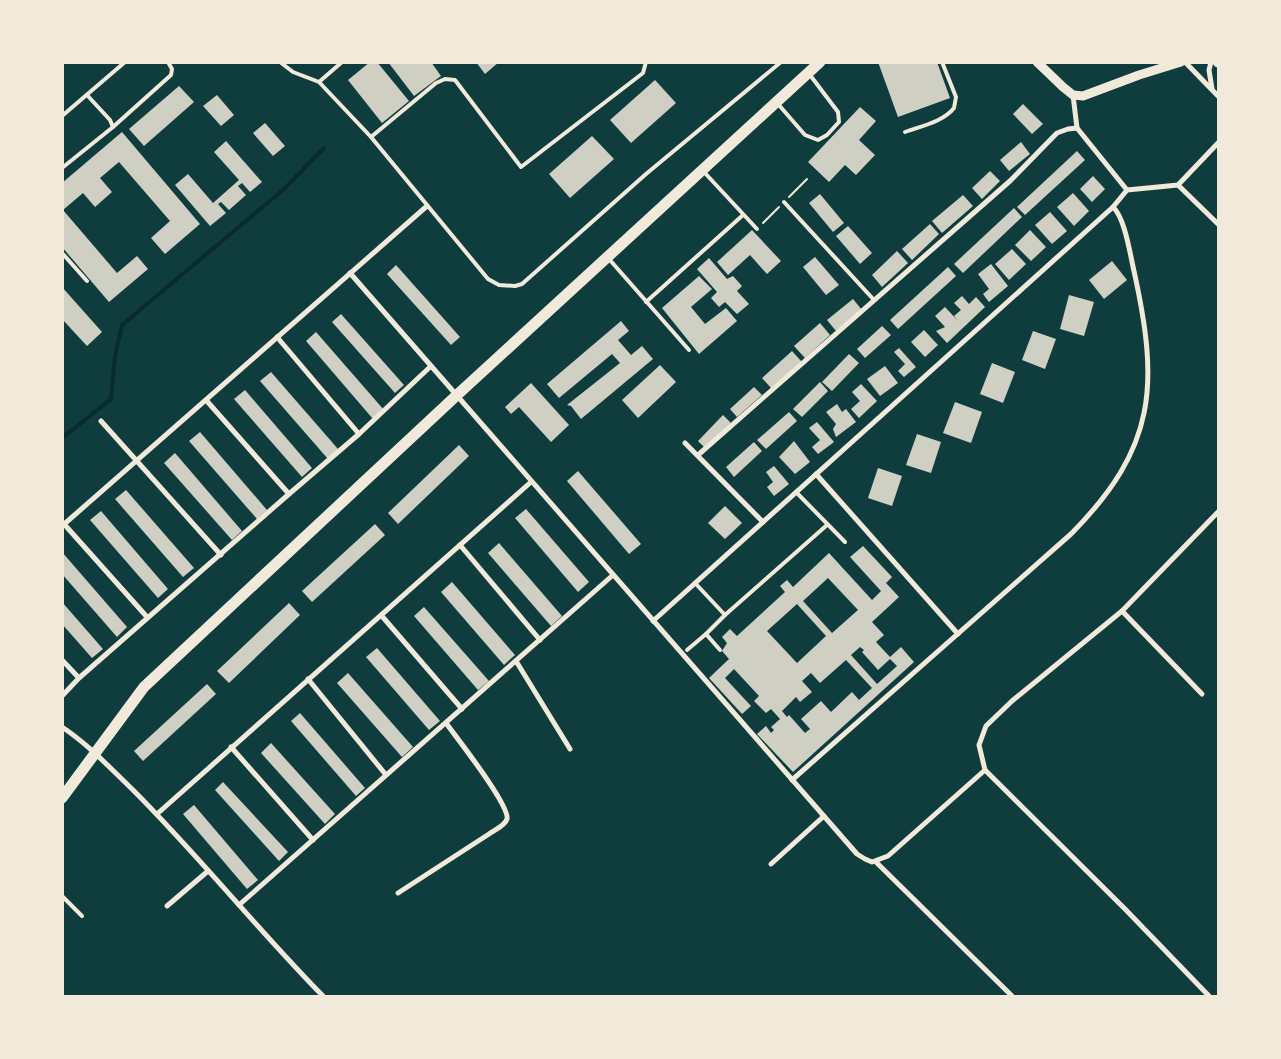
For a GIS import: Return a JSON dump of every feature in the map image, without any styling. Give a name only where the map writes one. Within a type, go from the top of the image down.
[{"type":"main road","points":[[62,798],[94,752],[144,687],[457,395],[820,62]]},
{"type":"street","points":[[1037,62],[1063,88],[1073,95],[1083,96],[1139,75],[1183,62],[1218,96]]},
{"type":"street","points":[[1211,62],[1209,70],[1212,90]]},
{"type":"street","points":[[1073,95],[1077,128],[1127,190]]},
{"type":"street","points":[[698,455],[1010,181],[1057,133],[1077,128]]},
{"type":"street","points":[[653,621],[1112,207],[1127,190],[1178,185],[1218,143]]},
{"type":"street","points":[[1178,185],[1218,224]]},
{"type":"street","points":[[147,617],[63,525],[427,206]]},
{"type":"street","points":[[792,780],[1065,539],[1088,517],[1127,464],[1138,440],[1148,394],[1148,350],[1129,248],[1119,214],[1112,207]]},
{"type":"street","points":[[350,273],[857,854],[865,860],[876,862],[1012,996]]},
{"type":"street","points":[[278,337],[359,434]]},
{"type":"street","points":[[62,696],[79,678],[147,617],[359,434],[431,366]]},
{"type":"street","points":[[206,400],[289,494]]},
{"type":"street","points":[[101,421],[220,555]]},
{"type":"street","points":[[685,443],[763,522]]},
{"type":"street","points":[[816,474],[958,634]]},
{"type":"street","points":[[156,814],[531,482]]},
{"type":"street","points":[[1209,996],[1125,909],[985,770],[979,745],[986,726],[1012,701],[1122,611],[1218,512]]},
{"type":"street","points":[[460,545],[540,640]]},
{"type":"street","points":[[239,905],[613,575]]},
{"type":"street","points":[[1122,611],[1202,694]]},
{"type":"street","points":[[381,615],[462,709]]},
{"type":"street","points":[[62,660],[79,678]]},
{"type":"street","points":[[516,661],[570,749]]},
{"type":"street","points":[[308,679],[386,775]]},
{"type":"street","points":[[398,893],[489,834],[507,819],[506,811],[498,795],[446,723]]},
{"type":"street","points":[[62,727],[77,736],[156,814],[324,996]]},
{"type":"street","points":[[232,747],[313,840]]},
{"type":"street","points":[[876,862],[888,856],[985,770]]},
{"type":"street","points":[[771,864],[824,816]]},
{"type":"street","points":[[167,906],[208,871]]},
{"type":"lane","points":[[62,116],[125,62]]},
{"type":"lane","points":[[62,168],[113,127],[171,74],[172,69],[168,62]]},
{"type":"lane","points":[[280,62],[293,72],[319,82],[371,137],[488,279],[499,285],[515,286],[522,284],[646,174],[781,62]]},
{"type":"lane","points":[[319,82],[342,62]]},
{"type":"lane","points":[[371,137],[436,83],[445,79],[456,80],[518,166],[523,167],[643,74],[646,62]]},
{"type":"lane","points":[[905,132],[930,124],[954,108],[956,97],[942,62]]},
{"type":"lane","points":[[777,102],[805,135],[818,140],[827,135],[839,122],[838,112],[808,74]]},
{"type":"lane","points":[[87,95],[110,120],[113,127]]},
{"type":"lane","points":[[702,170],[756,229]]},
{"type":"lane","points":[[784,202],[874,300]]},
{"type":"lane","points":[[646,302],[743,215]]},
{"type":"lane","points":[[62,253],[87,281]]},
{"type":"lane","points":[[608,257],[689,350]]},
{"type":"lane","points":[[796,492],[845,542]]},
{"type":"lane","points":[[687,650],[827,525]]},
{"type":"lane","points":[[695,583],[725,615]]},
{"type":"lane","points":[[706,634],[720,650]]},
{"type":"lane","points":[[62,896],[82,916]]},
{"type":"building","points":[[370,62],[377,62],[409,101],[382,123],[348,80]]},
{"type":"building","points":[[388,62],[431,62],[441,76],[414,96]]},
{"type":"building","points":[[476,62],[499,62],[485,74]]},
{"type":"building","points":[[878,62],[937,62],[950,98],[898,117]]},
{"type":"building","points":[[655,80],[676,103],[631,143],[610,120]]},
{"type":"building","points":[[179,86],[194,102],[144,146],[129,129]]},
{"type":"building","points":[[217,95],[234,115],[221,126],[203,106]]},
{"type":"building","points":[[1023,104],[1043,124],[1032,134],[1013,114]]},
{"type":"building","points":[[860,107],[876,121],[859,140],[875,155],[856,175],[845,165],[829,182],[808,162]]},
{"type":"building","points":[[265,123],[285,146],[273,156],[253,133]]},
{"type":"building","points":[[122,132],[200,224],[165,254],[151,238],[170,221],[119,162],[100,178],[112,192],[95,207],[83,193],[63,210],[117,273],[137,256],[148,269],[109,302],[62,247],[62,183]]},
{"type":"building","points":[[592,136],[614,159],[570,198],[549,174]]},
{"type":"building","points":[[226,141],[262,182],[250,192],[242,183],[238,186],[246,195],[229,210],[221,202],[218,204],[226,213],[210,226],[175,185],[188,174],[213,203],[239,180],[214,152]]},
{"type":"building","points":[[1021,142],[1030,154],[1009,171],[1000,160]]},
{"type":"building","points":[[1077,151],[1085,160],[1025,215],[1017,207]]},
{"type":"building","points":[[990,171],[1000,181],[982,199],[972,188]]},
{"type":"building","points":[[1093,176],[1105,189],[1092,202],[1080,189]]},
{"type":"building","points":[[1073,193],[1089,211],[1074,226],[1057,207]]},
{"type":"building","points":[[820,194],[844,223],[833,232],[809,203]]},
{"type":"building","points":[[963,195],[973,206],[942,233],[932,221]]},
{"type":"building","points":[[1014,208],[1022,217],[963,273],[954,264]]},
{"type":"building","points":[[1050,212],[1067,231],[1052,244],[1035,225]]},
{"type":"building","points":[[930,224],[939,234],[912,260],[902,249]]},
{"type":"building","points":[[848,226],[872,253],[860,264],[836,236]]},
{"type":"building","points":[[752,230],[781,261],[767,274],[750,255],[728,275],[717,262]]},
{"type":"building","points":[[1030,230],[1046,247],[1031,261],[1015,245]]},
{"type":"building","points":[[1012,249],[1026,264],[1009,280],[995,264]]},
{"type":"building","points":[[897,251],[908,263],[882,287],[872,275]]},
{"type":"building","points":[[815,257],[839,285],[826,295],[803,267]]},
{"type":"building","points":[[709,258],[727,279],[733,276],[742,286],[737,291],[749,304],[737,314],[725,302],[719,307],[711,298],[717,292],[697,269]]},
{"type":"building","points":[[1112,261],[1127,280],[1104,299],[1089,280]]},
{"type":"building","points":[[991,264],[1008,286],[989,302],[983,294],[989,289],[978,274]]},
{"type":"building","points":[[396,265],[460,337],[451,345],[387,274]]},
{"type":"building","points":[[948,267],[956,276],[898,329],[890,320]]},
{"type":"building","points":[[699,276],[712,289],[691,307],[705,324],[726,308],[737,321],[699,354],[662,308]]},
{"type":"building","points":[[62,287],[102,332],[87,346],[62,319]]},
{"type":"building","points":[[1069,295],[1094,302],[1084,336],[1060,329]]},
{"type":"building","points":[[962,296],[969,304],[976,297],[985,307],[947,343],[936,331],[945,327],[935,316],[945,307],[958,321],[954,316],[961,310],[954,303]]},
{"type":"building","points":[[853,299],[862,310],[836,331],[827,320]]},
{"type":"building","points":[[341,314],[404,385],[395,393],[332,322]]},
{"type":"building","points":[[621,321],[629,331],[618,340],[631,355],[642,346],[653,359],[581,419],[571,406],[567,405],[620,363],[612,354],[559,398],[547,384]]},
{"type":"building","points":[[820,323],[830,335],[805,358],[794,346]]},
{"type":"building","points":[[882,326],[891,335],[865,358],[857,349]]},
{"type":"building","points":[[924,330],[938,345],[925,357],[911,342]]},
{"type":"building","points":[[1033,331],[1056,339],[1045,369],[1022,360]]},
{"type":"building","points":[[316,332],[384,410],[373,419],[306,341]]},
{"type":"building","points":[[899,348],[916,367],[904,377],[898,371],[905,364],[894,352]]},
{"type":"building","points":[[792,351],[802,362],[772,389],[762,378]]},
{"type":"building","points":[[849,354],[859,363],[832,391],[822,382]]},
{"type":"building","points":[[992,363],[1015,372],[1003,403],[980,394]]},
{"type":"building","points":[[660,365],[676,382],[638,418],[622,400]]},
{"type":"building","points":[[885,366],[898,383],[880,396],[867,379]]},
{"type":"building","points":[[271,372],[338,449],[328,459],[260,381]]},
{"type":"building","points":[[820,382],[828,391],[802,417],[793,409]]},
{"type":"building","points":[[531,383],[569,425],[551,442],[519,407],[511,414],[505,407]]},
{"type":"building","points":[[861,384],[877,401],[859,418],[851,409],[860,401],[852,392]]},
{"type":"building","points":[[754,387],[762,395],[737,417],[730,409]]},
{"type":"building","points":[[245,390],[312,468],[302,477],[234,399]]},
{"type":"building","points":[[955,402],[982,412],[971,443],[943,433]]},
{"type":"building","points":[[837,404],[842,412],[846,409],[856,422],[836,437],[833,429],[836,424],[826,412]]},
{"type":"building","points":[[789,412],[797,421],[766,449],[757,440]]},
{"type":"building","points":[[723,415],[731,423],[705,448],[698,441]]},
{"type":"building","points":[[817,422],[834,442],[818,454],[812,447],[820,440],[809,428]]},
{"type":"building","points":[[200,432],[267,510],[257,519],[189,441]]},
{"type":"building","points":[[917,434],[941,442],[931,473],[906,465]]},
{"type":"building","points":[[794,441],[810,462],[795,474],[779,457]]},
{"type":"building","points":[[754,442],[762,451],[734,477],[726,467]]},
{"type":"building","points":[[459,445],[469,456],[398,524],[388,513]]},
{"type":"building","points":[[175,453],[242,531],[232,540],[164,463]]},
{"type":"building","points":[[774,466],[789,484],[774,496],[767,487],[773,482],[766,472]]},
{"type":"building","points":[[878,468],[902,476],[892,506],[868,498]]},
{"type":"building","points":[[578,471],[641,544],[629,554],[567,481]]},
{"type":"building","points":[[126,490],[194,568],[183,577],[115,499]]},
{"type":"building","points":[[725,506],[742,523],[725,539],[708,523]]},
{"type":"building","points":[[526,509],[589,582],[578,592],[515,518]]},
{"type":"building","points":[[101,511],[168,589],[158,598],[90,520]]},
{"type":"building","points":[[375,524],[385,535],[312,602],[302,591]]},
{"type":"building","points":[[499,543],[562,616],[551,626],[488,553]]},
{"type":"building","points":[[863,546],[892,577],[886,583],[899,597],[872,622],[884,635],[876,642],[890,657],[901,647],[914,662],[793,772],[757,734],[766,726],[771,733],[774,730],[771,727],[780,719],[771,709],[766,713],[754,701],[759,696],[734,669],[725,678],[751,706],[742,714],[709,678],[729,659],[722,651],[727,643],[722,637],[730,629],[737,636],[785,592],[780,586],[787,580],[793,587],[829,553],[872,600],[881,591],[850,557]],"holes":[[[828,578],[858,610],[832,633],[803,601]],[[797,604],[826,636],[797,663],[767,631]],[[860,647],[864,650],[862,652],[878,670],[890,659],[897,666],[877,684],[851,655]],[[846,660],[872,688],[859,700],[852,692],[831,712],[821,701],[801,719],[810,729],[805,733],[789,715],[787,717],[782,711],[796,697],[800,702],[812,692],[802,681],[811,673],[820,683]]]},
{"type":"building","points":[[62,552],[127,627],[117,637],[62,574]]},
{"type":"building","points":[[452,582],[515,655],[504,665],[441,592]]},
{"type":"building","points":[[62,602],[103,649],[92,658],[62,624]]},
{"type":"building","points":[[289,603],[300,615],[229,683],[217,671]]},
{"type":"building","points":[[424,607],[489,681],[478,690],[414,616]]},
{"type":"building","points":[[377,648],[440,721],[429,730],[366,657]]},
{"type":"building","points":[[348,673],[413,747],[402,757],[337,683]]},
{"type":"building","points":[[207,684],[216,694],[143,761],[134,751]]},
{"type":"building","points":[[300,713],[365,788],[356,796],[291,721]]},
{"type":"building","points":[[271,743],[335,814],[325,824],[261,753]]},
{"type":"building","points":[[223,782],[288,852],[279,861],[215,790]]},
{"type":"building","points":[[194,805],[258,880],[247,889],[183,814]]},
{"type":"waterway","points":[[62,438],[111,399],[115,356],[122,325],[284,189],[324,148]]}]
